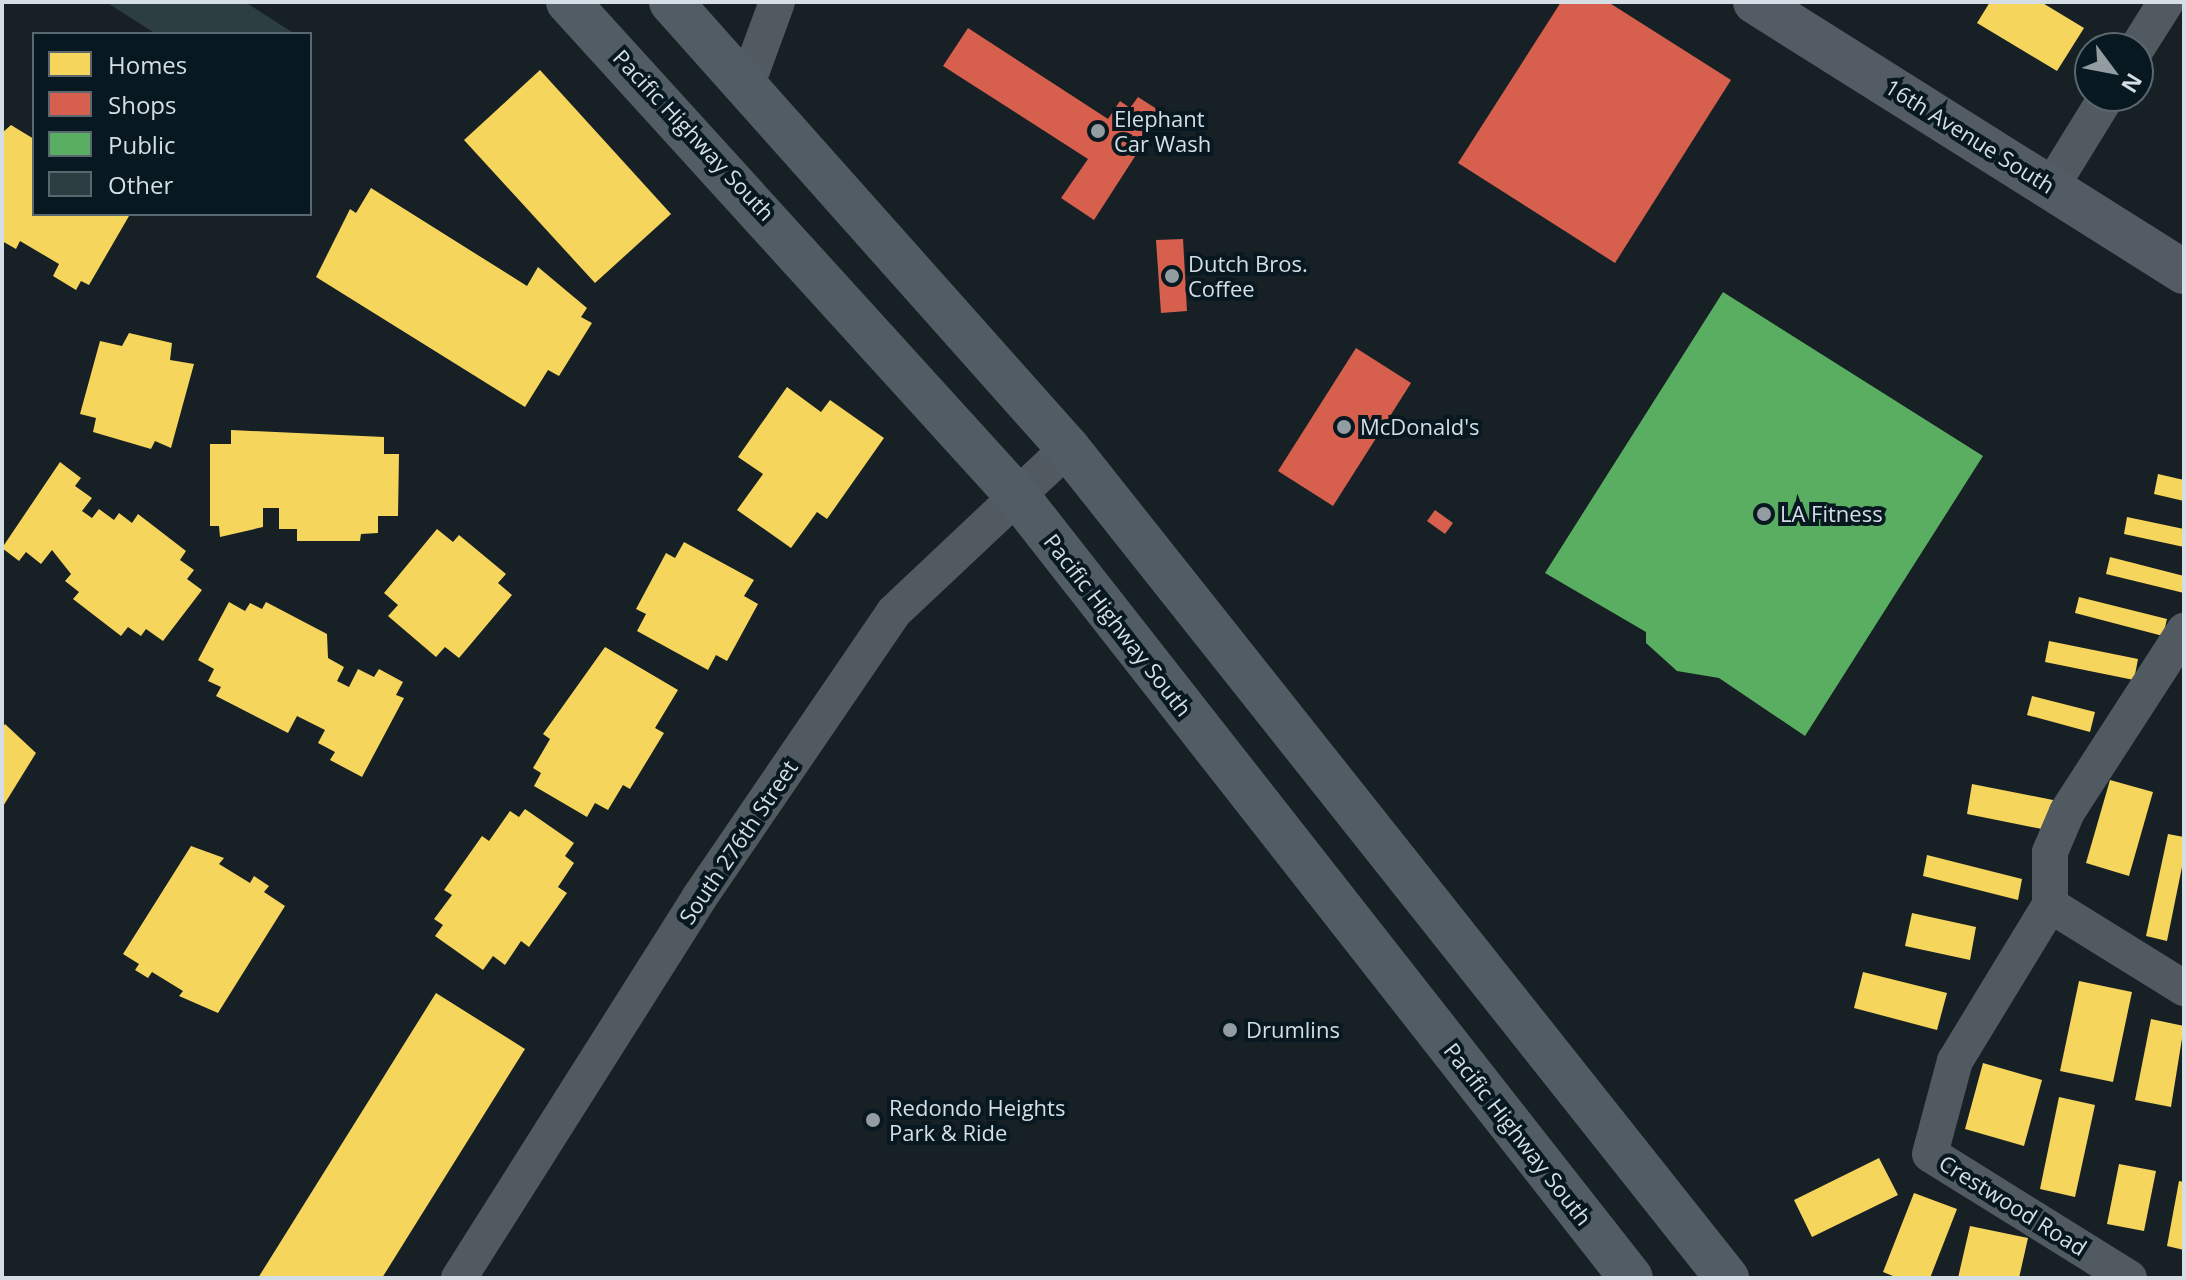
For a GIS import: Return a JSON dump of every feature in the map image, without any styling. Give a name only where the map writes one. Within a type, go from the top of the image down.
[{"type":"main road","name":"Pacific Highway South","points":[[568,2],[1019,498],[1631,1278]]},
{"type":"main road","points":[[671,2],[1068,448],[1727,1278]]},
{"type":"main road","name":"16th Avenue South","points":[[1755,2],[2184,272]]},
{"type":"street","points":[[747,84],[777,2]]},
{"type":"street","points":[[2147,32],[2166,2]]},
{"type":"street","points":[[2051,187],[2097,112]]},
{"type":"street","name":"South 276th Street","points":[[459,1278],[699,898],[894,612],[973,530],[1019,498],[1068,448]]},
{"type":"street","points":[[2184,631],[2172,675],[2067,812],[2050,852],[2050,905],[2184,988]]},
{"type":"street","name":"Crestwood Road","points":[[2050,905],[1955,1061],[1930,1154],[2129,1278]]},
{"type":"building: Homes","points":[[1990,2],[2041,2],[2084,28],[2081,32],[2074,32],[2074,44],[2057,71],[1977,23]]},
{"type":"building: Homes","points":[[540,70],[671,214],[595,283],[464,140]]},
{"type":"building: Homes","points":[[11,125],[32,138],[32,216],[129,216],[89,285],[81,281],[76,290],[53,276],[59,264],[20,241],[16,249],[2,241],[2,133]]},
{"type":"building: Homes","points":[[371,188],[527,286],[538,267],[587,308],[581,317],[592,323],[559,376],[548,370],[525,407],[316,277],[350,209],[356,213]]},
{"type":"building: Homes","points":[[129,333],[172,343],[170,360],[194,364],[171,448],[155,441],[151,449],[93,432],[96,418],[80,414],[100,341],[122,346]]},
{"type":"building: Homes","points":[[787,387],[821,412],[830,400],[884,438],[827,519],[817,512],[791,548],[737,510],[763,474],[738,457]]},
{"type":"building: Homes","points":[[231,430],[384,437],[384,454],[399,454],[398,516],[378,516],[378,533],[361,534],[360,541],[297,541],[297,529],[279,529],[279,508],[263,508],[263,527],[220,537],[219,526],[210,526],[210,444],[231,444]]},
{"type":"building: Homes","points":[[60,462],[81,478],[75,486],[92,498],[82,511],[92,518],[99,509],[114,520],[119,513],[132,523],[138,514],[186,551],[180,560],[194,570],[187,579],[202,590],[163,641],[146,629],[141,636],[128,627],[121,636],[73,599],[79,592],[65,581],[71,574],[52,550],[41,564],[26,552],[19,561],[2,548]]},
{"type":"building: Homes","points":[[2158,474],[2184,480],[2184,501],[2154,494]]},
{"type":"building: Homes","points":[[2127,517],[2184,529],[2184,547],[2124,534]]},
{"type":"building: Homes","points":[[437,529],[453,542],[459,535],[506,574],[498,583],[512,595],[459,658],[445,647],[436,657],[388,616],[398,605],[384,593]]},
{"type":"building: Homes","points":[[684,542],[754,580],[744,596],[758,604],[727,661],[716,655],[708,670],[637,631],[646,614],[636,609],[666,553],[675,558]]},
{"type":"building: Homes","points":[[2110,557],[2184,576],[2184,593],[2106,574]]},
{"type":"building: Homes","points":[[2079,597],[2167,619],[2163,636],[2075,613]]},
{"type":"building: Homes","points":[[229,602],[245,611],[250,603],[262,609],[266,602],[327,634],[328,658],[344,667],[337,681],[349,687],[358,669],[374,677],[379,669],[403,682],[396,695],[404,698],[362,777],[330,760],[335,752],[318,743],[325,730],[297,716],[288,733],[216,696],[221,687],[208,681],[214,669],[198,660]]},
{"type":"building: Homes","points":[[2049,641],[2138,659],[2134,680],[2045,662]]},
{"type":"building: Homes","points":[[605,647],[678,690],[655,728],[664,733],[630,789],[623,785],[608,810],[595,803],[587,817],[534,786],[541,773],[533,768],[550,739],[543,734]]},
{"type":"building: Homes","points":[[2032,696],[2095,712],[2090,732],[2027,715]]},
{"type":"building: Homes","points":[[5,724],[36,753],[2,808],[2,729]]},
{"type":"building: Homes","points":[[2110,780],[2153,792],[2129,876],[2086,863]]},
{"type":"building: Homes","points":[[1972,784],[2053,800],[2047,830],[1967,814]]},
{"type":"building: Homes","points":[[525,809],[574,843],[565,856],[574,863],[558,887],[567,893],[529,947],[521,941],[505,965],[493,956],[483,970],[435,936],[443,925],[434,919],[452,895],[444,890],[482,836],[489,841],[510,811],[519,817]]},
{"type":"building: Homes","points":[[2168,834],[2184,837],[2184,857],[2167,941],[2146,936]]},
{"type":"building: Homes","points":[[191,846],[224,858],[219,864],[250,883],[254,876],[269,886],[264,892],[285,906],[218,1013],[179,996],[183,991],[152,972],[148,978],[135,970],[139,964],[123,954]]},
{"type":"building: Homes","points":[[1927,855],[2022,879],[2018,900],[1923,876]]},
{"type":"building: Homes","points":[[1912,913],[1976,927],[1970,960],[1905,946]]},
{"type":"building: Homes","points":[[1863,972],[1947,993],[1937,1030],[1854,1008]]},
{"type":"building: Homes","points":[[2079,981],[2132,992],[2113,1082],[2060,1071]]},
{"type":"building: Homes","points":[[436,993],[525,1049],[382,1278],[258,1278]]},
{"type":"building: Homes","points":[[2151,1019],[2184,1026],[2171,1107],[2135,1100]]},
{"type":"building: Homes","points":[[1983,1063],[2042,1080],[2024,1146],[1965,1129]]},
{"type":"building: Homes","points":[[2059,1097],[2095,1105],[2075,1197],[2040,1189]]},
{"type":"building: Homes","points":[[1879,1158],[1898,1195],[1812,1237],[1794,1200]]},
{"type":"building: Homes","points":[[2119,1164],[2156,1171],[2144,1231],[2107,1224]]},
{"type":"building: Homes","points":[[2179,1181],[2184,1182],[2184,1250],[2167,1246]]},
{"type":"building: Homes","points":[[1914,1193],[1957,1209],[1930,1278],[1898,1278],[1883,1272]]},
{"type":"building: Homes","points":[[1970,1226],[2028,1238],[2019,1278],[1958,1278]]},
{"type":"building: Shops","points":[[1561,2],[1608,2],[1731,80],[1615,263],[1458,163]]},
{"type":"building: Shops","name":"Elephant Car Wash","points":[[968,28],[1108,119],[1120,101],[1130,108],[1138,97],[1163,113],[1094,220],[1061,198],[1088,159],[943,66]]},
{"type":"building: Shops","name":"Dutch Bros. Coffee","points":[[1183,239],[1187,311],[1161,313],[1156,240]]},
{"type":"building: Shops","name":"McDonald's","points":[[1356,348],[1411,383],[1333,506],[1278,471]]},
{"type":"building: Shops","points":[[1435,510],[1453,523],[1445,534],[1427,521]]},
{"type":"building: Public","name":"LA Fitness","points":[[1723,292],[1983,456],[1805,736],[1719,678],[1677,671],[1646,643],[1646,632],[1545,573]]},
{"type":"building: Other","points":[[106,2],[245,2],[292,32],[153,32]]},
{"type":"place","name":"Elephant Car Wash","points":[[1098,131]]},
{"type":"place","name":"Dutch Bros. Coffee","points":[[1172,276]]},
{"type":"place","name":"McDonald's","points":[[1344,427]]},
{"type":"place","name":"LA Fitness","points":[[1764,514]]},
{"type":"place","name":"Drumlins","points":[[1230,1030]]},
{"type":"place","name":"Redondo Heights Park & Ride","points":[[873,1120]]}]
